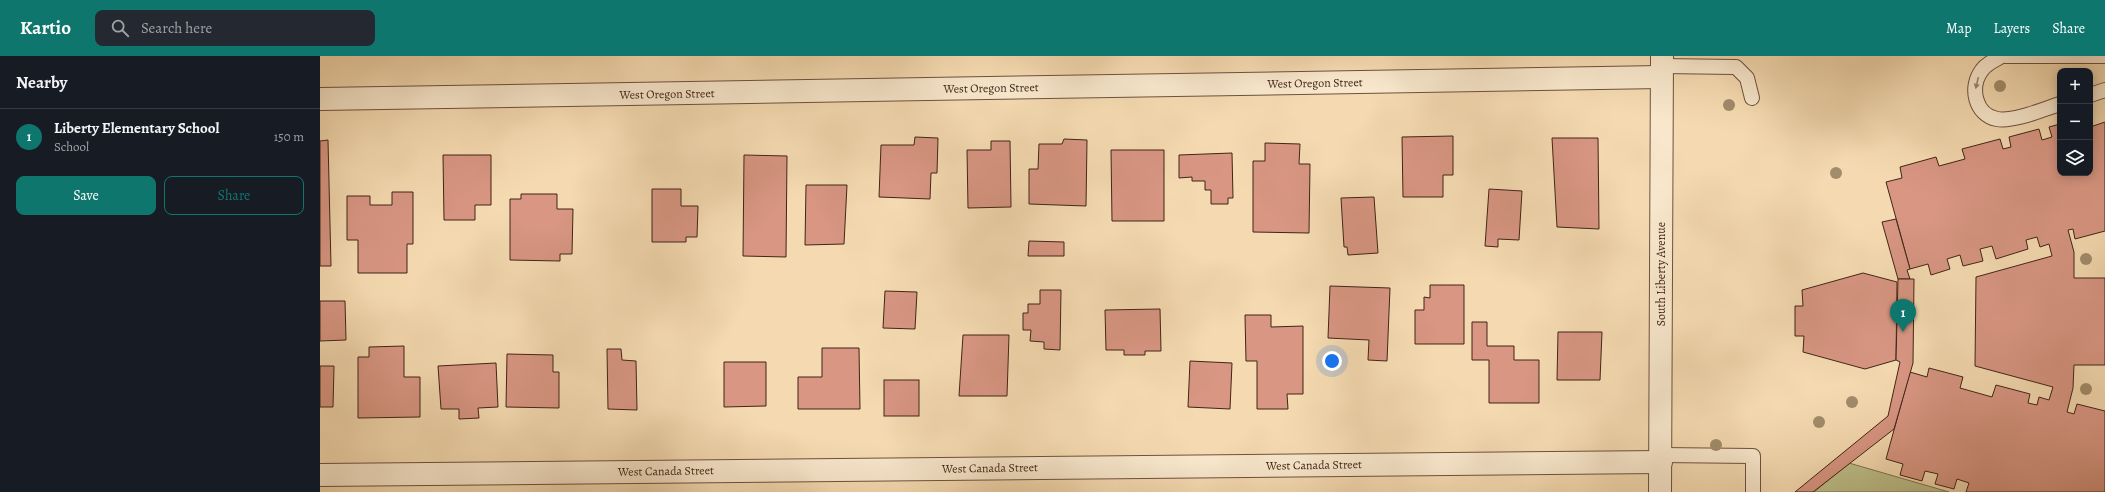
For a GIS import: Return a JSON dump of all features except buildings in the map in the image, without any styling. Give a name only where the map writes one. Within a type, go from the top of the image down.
[{"type":"street","name":"West Oregon Street","points":[[320,99],[1661,66]]},
{"type":"street","name":"South Liberty Avenue","points":[[1660,492],[1661,66]]},
{"type":"street","name":"West Canada Street","points":[[320,475],[1660,458]]},
{"type":"lane","points":[[2002,56],[1982,69],[1977,80],[1976,103],[1984,113],[1997,119],[2013,118],[2057,105]]},
{"type":"lane","points":[[2006,56],[2105,56]]},
{"type":"lane","points":[[1661,66],[1736,67],[1747,78],[1752,98]]},
{"type":"lane","points":[[2093,93],[2105,90]]},
{"type":"lane","points":[[1660,458],[1753,456],[1753,492]]},
{"type":"green space","points":[[1849,463],[1949,492],[1814,492]]},
{"type":"place","name":"Liberty Elementary School","points":[[1903,332]]}]
